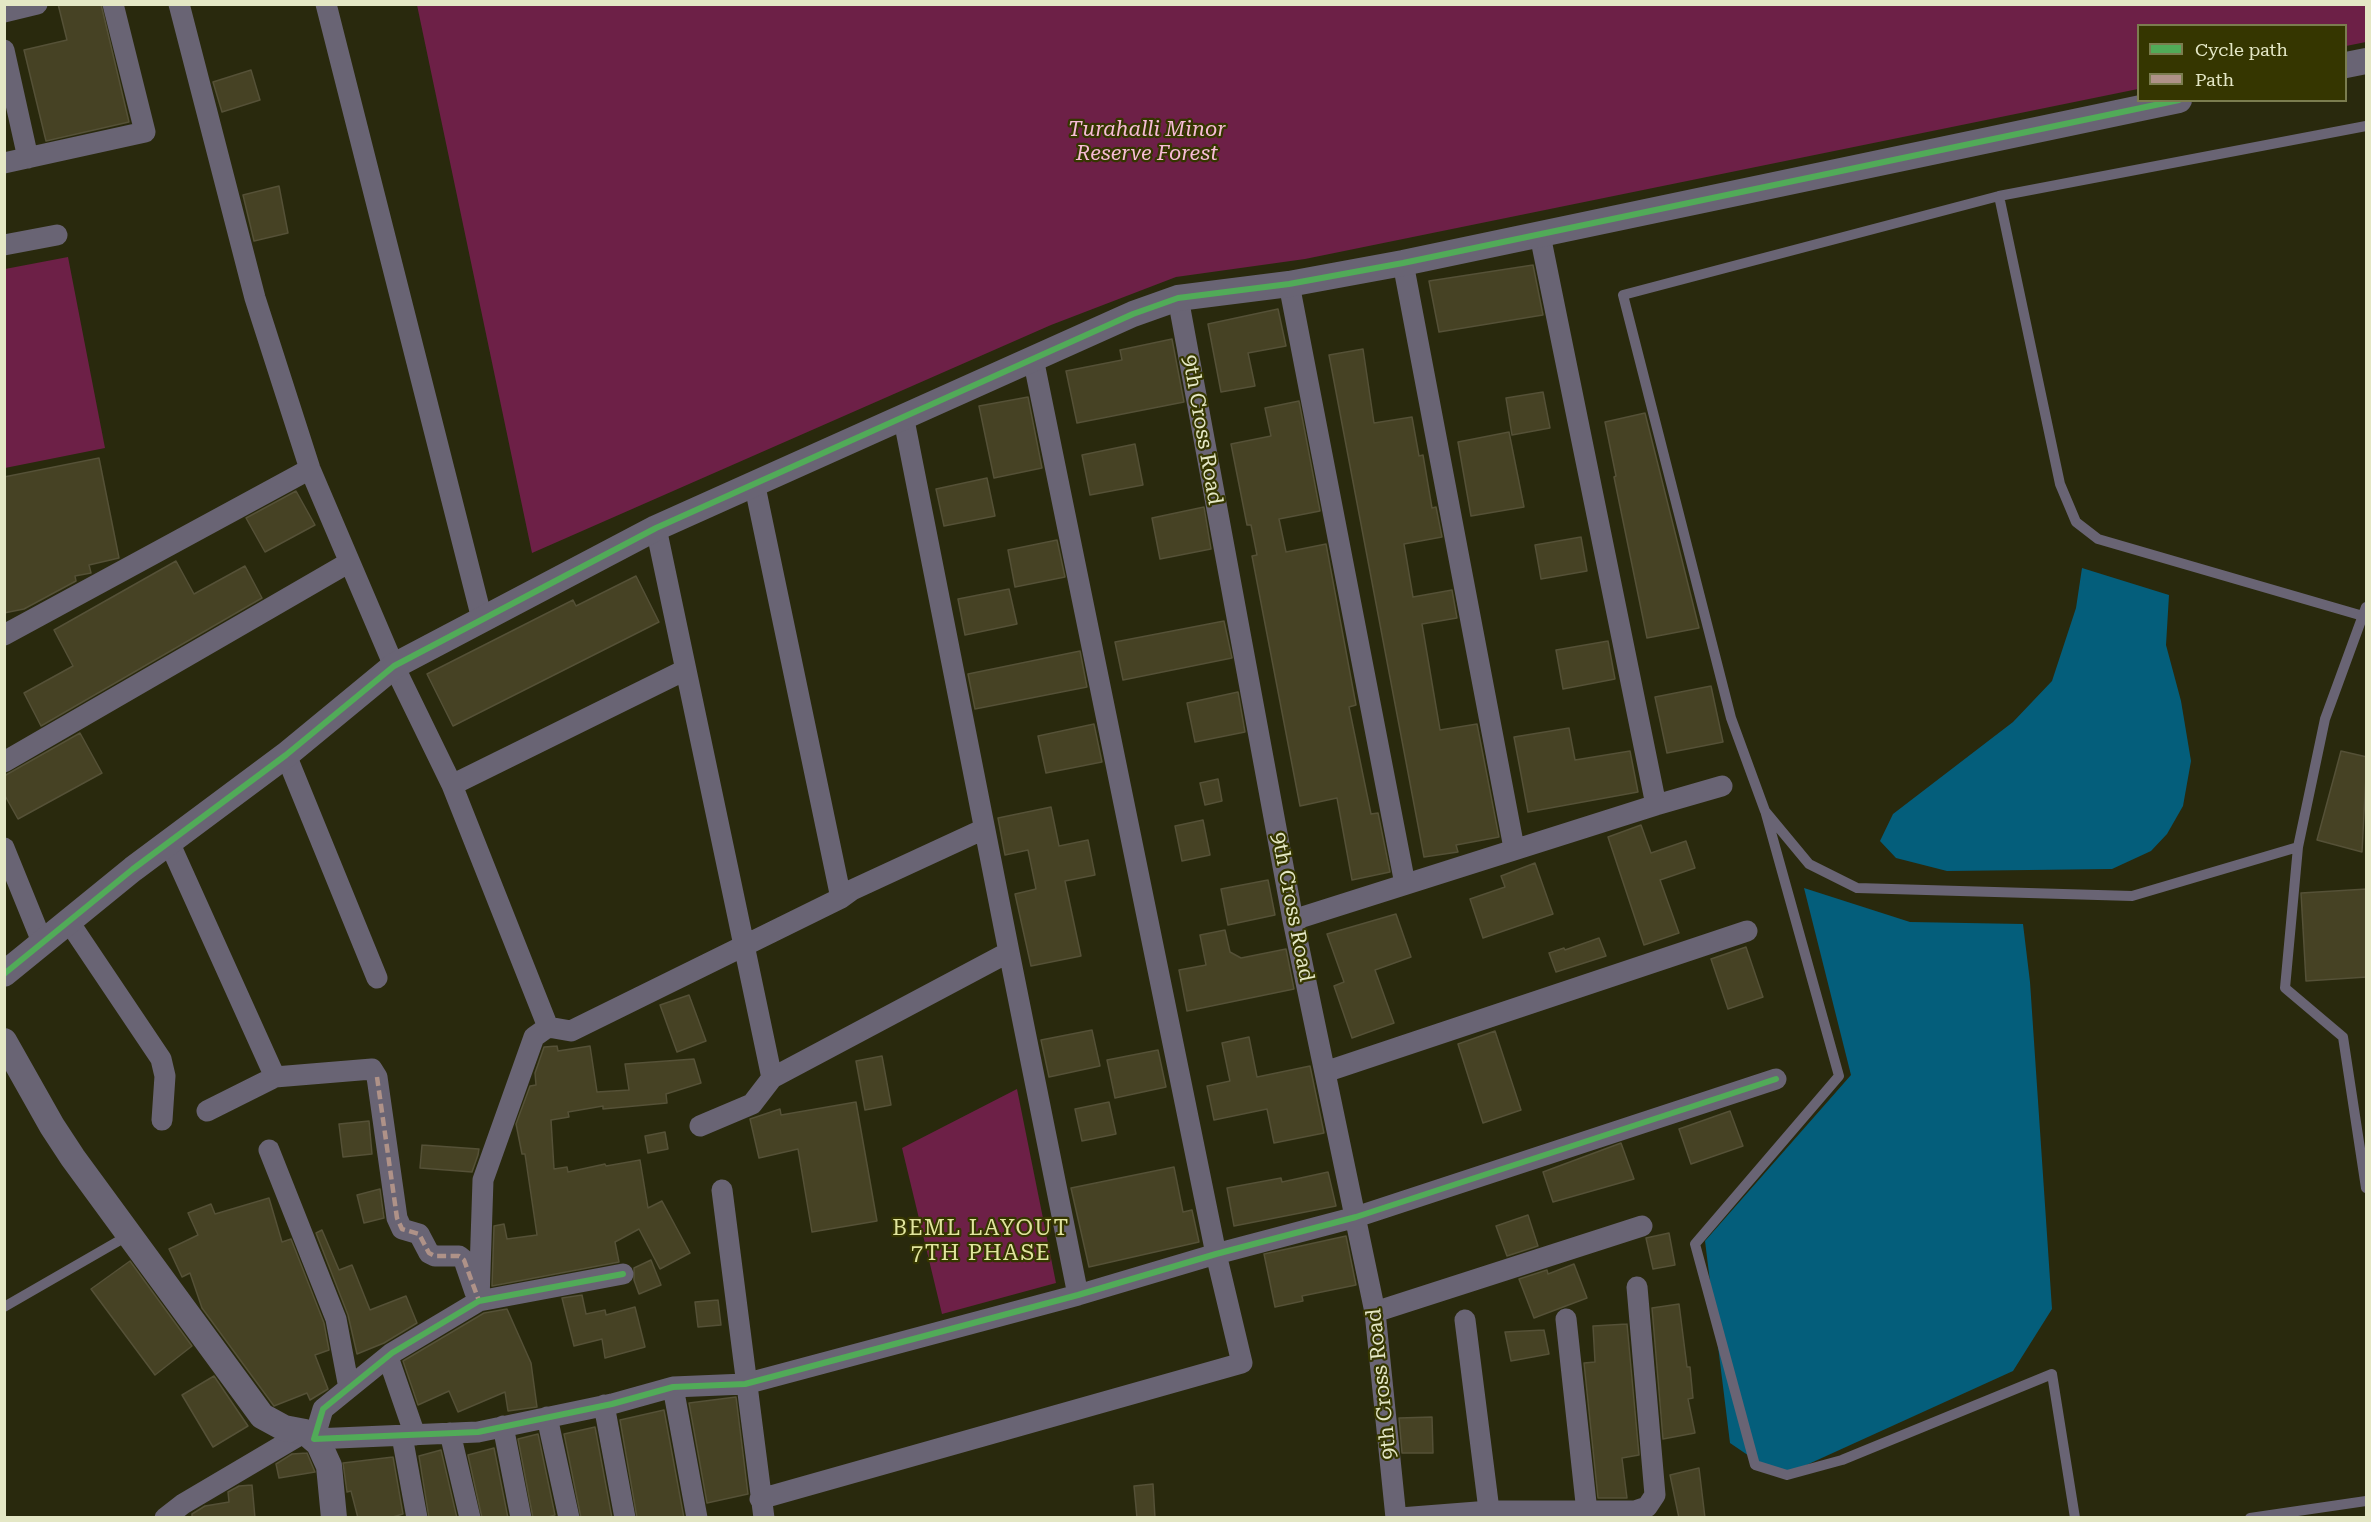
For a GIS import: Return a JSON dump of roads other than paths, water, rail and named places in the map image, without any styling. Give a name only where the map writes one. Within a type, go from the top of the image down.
[{"type":"street","points":[[4,12],[37,4]]},
{"type":"street","points":[[4,163],[145,132],[113,4]]},
{"type":"street","points":[[179,4],[255,298],[310,469],[348,563],[394,666],[452,785],[548,1027]]},
{"type":"street","points":[[326,4],[482,619]]},
{"type":"street","points":[[4,50],[28,158]]},
{"type":"street","points":[[2347,65],[2367,61]]},
{"type":"street","points":[[4,974],[170,842],[286,755],[394,666],[656,528],[903,415],[1133,314],[1178,298],[1289,284],[1403,263],[2170,102]]},
{"type":"street","points":[[4,245],[57,235]]},
{"type":"street","points":[[1540,235],[1656,805]]},
{"type":"street","points":[[1403,263],[1514,848]]},
{"type":"street","points":[[1289,284],[1405,884]]},
{"type":"street","name":"9th Cross Road","points":[[1178,298],[1293,920],[1375,1312],[1398,1518]]},
{"type":"street","points":[[722,1190],[762,1509],[1242,1363],[1216,1254],[1034,358]]},
{"type":"street","points":[[903,415],[1078,1296]]},
{"type":"street","points":[[4,635],[310,469]]},
{"type":"street","points":[[754,482],[841,898]]},
{"type":"street","points":[[656,528],[772,1078]]},
{"type":"street","points":[[4,762],[348,563]]},
{"type":"street","points":[[452,785],[685,670]]},
{"type":"street","points":[[286,755],[377,978]]},
{"type":"street","points":[[1293,920],[1514,848],[1722,786]]},
{"type":"street","points":[[478,1301],[483,1180],[534,1037],[548,1027],[571,1031],[841,898],[852,890],[984,829]]},
{"type":"street","points":[[170,842],[274,1077]]},
{"type":"street","points":[[4,848],[43,944]]},
{"type":"street","points":[[69,922],[161,1059],[165,1076],[162,1120]]},
{"type":"street","points":[[1325,1072],[1748,931]]},
{"type":"street","points":[[700,1126],[752,1104],[772,1078],[1009,952]]},
{"type":"street","points":[[4,1041],[52,1126],[262,1416],[284,1428],[310,1436],[478,1432],[604,1405],[673,1387],[745,1384],[1078,1296],[1216,1254],[1356,1217],[1776,1079]]},
{"type":"street","points":[[207,1111],[274,1077],[372,1069],[376,1077],[397,1218],[402,1229],[419,1234],[429,1253],[435,1256],[459,1256],[464,1260],[478,1301]]},
{"type":"street","points":[[269,1150],[336,1319],[349,1389]]},
{"type":"street","points":[[1375,1312],[1642,1226]]},
{"type":"street","points":[[165,1518],[184,1511],[310,1436],[323,1409],[388,1357],[478,1301],[623,1275]]},
{"type":"street","points":[[1398,1518],[1490,1514],[1598,1514],[1635,1511],[1647,1506],[1655,1495],[1637,1287]]},
{"type":"street","points":[[1566,1319],[1598,1514]]},
{"type":"street","points":[[1465,1320],[1490,1514]]},
{"type":"street","points":[[388,1357],[409,1435],[417,1518]]},
{"type":"street","points":[[673,1387],[697,1518]]},
{"type":"street","points":[[604,1405],[626,1518]]},
{"type":"street","points":[[547,1417],[569,1518]]},
{"type":"street","points":[[503,1426],[521,1518]]},
{"type":"street","points":[[450,1433],[470,1518]]},
{"type":"street","points":[[310,1436],[327,1457],[334,1518]]},
{"type":"lane","points":[[2075,1518],[2052,1374],[1842,1460],[1787,1474],[1755,1465],[1695,1244],[1839,1076],[1765,811],[1731,718],[1623,295],[1999,196],[2367,126]]},
{"type":"lane","points":[[1999,196],[2060,484],[2076,522],[2098,539],[2365,612],[2325,719],[2298,847],[2285,988],[2343,1037],[2367,1188]]},
{"type":"lane","points":[[1765,811],[1809,864],[1857,888],[2132,896],[2298,847]]},
{"type":"lane","points":[[4,1307],[130,1234]]},
{"type":"lane","points":[[2250,1518],[2367,1501]]},
{"type":"water","points":[[2082,568],[2169,595],[2166,645],[2181,701],[2191,761],[2183,806],[2167,834],[2151,851],[2112,869],[1947,871],[1896,858],[1880,841],[1893,814],[2013,722],[2052,681],[2076,608]]},
{"type":"water","points":[[1804,888],[1910,922],[2023,924],[2030,982],[2052,1309],[2013,1371],[1780,1477],[1730,1443],[1705,1241],[1851,1075]]},
{"type":"district","name":"BEML LAYOUT 7TH PHASE","points":[[981,1242]]},
{"type":"park label","name":"Turahalli Minor Reserve Forest","points":[[1147,142]]}]
